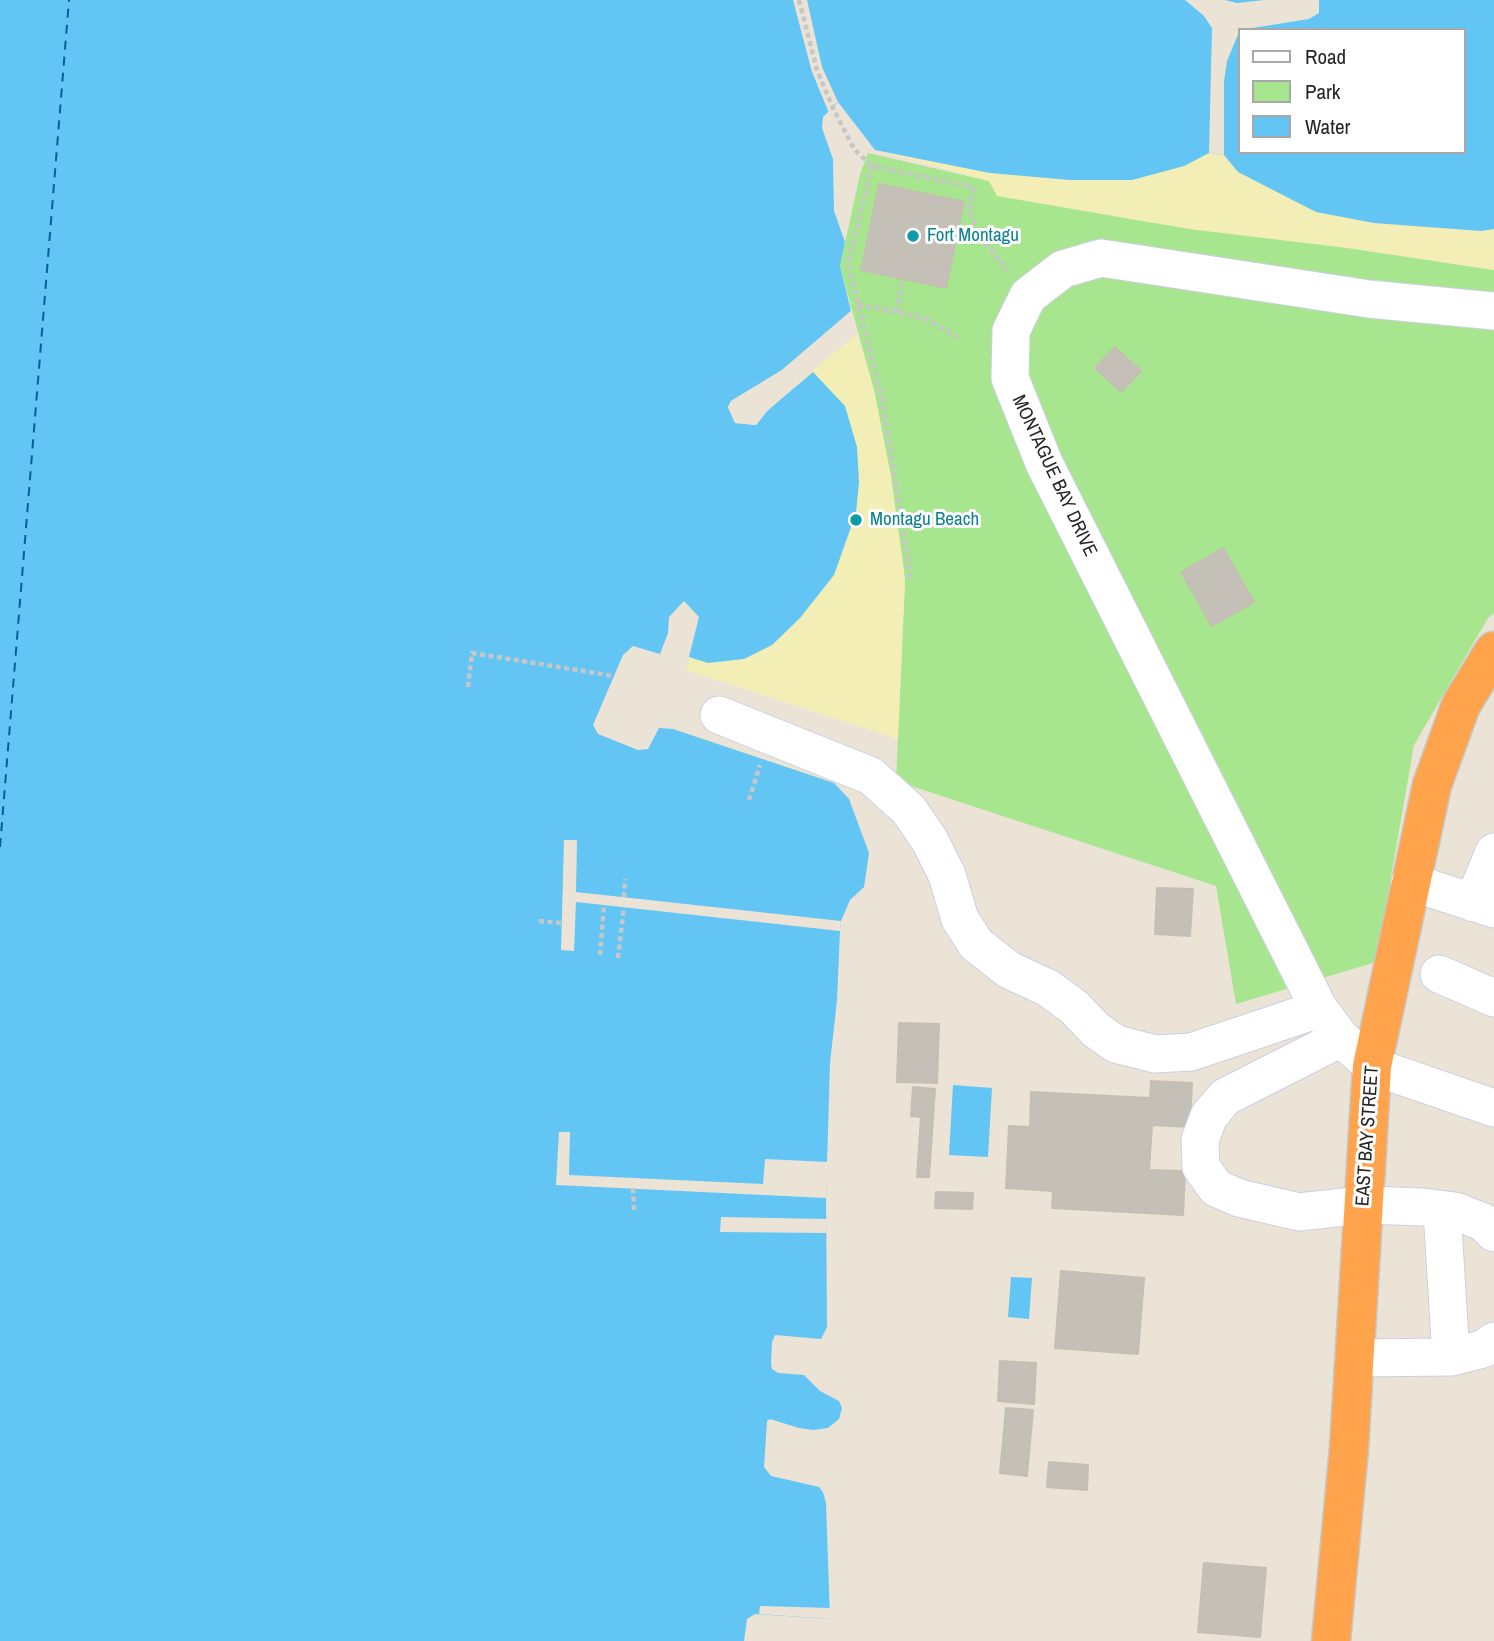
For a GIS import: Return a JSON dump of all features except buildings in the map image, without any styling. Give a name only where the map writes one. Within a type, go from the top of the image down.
[{"type":"highway","name":"EAST BAY STREET","points":[[1331,1641],[1349,1448],[1372,1066],[1432,785],[1461,705],[1494,651]]},
{"type":"street","name":"MONTAGUE BAY DRIVE","points":[[1372,1066],[1341,1038],[1318,1009],[1044,463],[1010,378],[1011,331],[1028,296],[1063,269],[1101,258],[1368,299],[1494,311]]},
{"type":"street","points":[[719,715],[871,776],[909,810],[930,841],[947,875],[960,919],[976,944],[1009,970],[1048,988],[1116,1044],[1155,1054],[1191,1052],[1318,1009]]},
{"type":"street","points":[[1410,882],[1484,906],[1494,852]]},
{"type":"street","points":[[1439,974],[1494,998]]},
{"type":"street","points":[[1341,1038],[1225,1097],[1209,1116],[1200,1140],[1201,1167],[1216,1188],[1239,1198],[1300,1212],[1363,1205],[1455,1211],[1483,1222],[1494,1233]]},
{"type":"street","points":[[1372,1066],[1494,1108]]},
{"type":"street","points":[[1354,1358],[1481,1353],[1441,1210]]},
{"type":"path","points":[[799,0],[817,70],[854,149],[872,166],[974,187],[969,210],[979,235],[1028,296]]},
{"type":"path","points":[[872,166],[848,263],[883,403],[911,580]]},
{"type":"path","points":[[897,312],[902,278]]},
{"type":"path","points":[[858,304],[925,318],[957,337]]},
{"type":"path","points":[[468,687],[472,653],[614,676]]},
{"type":"path","points":[[749,800],[762,758]]},
{"type":"path","points":[[624,897],[625,879]]},
{"type":"path","points":[[600,955],[604,905]]},
{"type":"path","points":[[618,958],[624,907]]},
{"type":"path","points":[[539,921],[562,923]]},
{"type":"path","points":[[633,1188],[634,1212]]},
{"type":"green space","name":"Fort Montagu","points":[[868,153],[989,181],[1355,249],[1494,270],[1494,613],[1488,618],[1414,745],[1376,962],[1236,1004],[1216,886],[896,781],[905,580],[891,477],[874,390],[840,266],[860,174]]},
{"type":"sand","points":[[878,133],[1238,152],[1494,195],[1494,270],[1355,249],[1189,229],[997,196],[989,181],[875,150]]},
{"type":"sand","name":"Montagu Beach","points":[[857,334],[874,390],[891,477],[905,580],[898,739],[686,670],[693,645],[805,399],[796,384]]},
{"type":"water","points":[[0,0],[1494,0],[1494,229],[1481,231],[1374,223],[1316,212],[1238,172],[1224,155],[1209,153],[1184,166],[1132,180],[1070,180],[990,173],[875,150],[838,102],[823,117],[822,128],[833,159],[834,211],[845,242],[840,266],[851,311],[782,370],[731,401],[728,407],[735,423],[756,425],[767,411],[813,372],[845,406],[857,447],[859,482],[856,513],[834,575],[800,618],[772,645],[744,659],[708,663],[689,657],[699,617],[684,601],[669,617],[668,633],[660,654],[633,646],[623,655],[593,725],[598,734],[638,750],[648,749],[659,728],[673,729],[834,783],[849,799],[869,853],[864,887],[850,900],[841,921],[840,931],[837,1000],[830,1063],[826,1198],[827,1327],[821,1339],[775,1335],[772,1342],[772,1369],[778,1373],[804,1375],[820,1391],[839,1401],[842,1408],[839,1419],[828,1428],[813,1430],[770,1419],[767,1421],[764,1467],[771,1476],[819,1487],[823,1492],[826,1503],[830,1619],[755,1614],[747,1619],[744,1641],[0,1641]]},
{"type":"water","points":[[953,1085],[992,1088],[988,1157],[949,1155]]},
{"type":"water","points":[[1011,1277],[1032,1278],[1029,1319],[1008,1317]]},
{"type":"pier","points":[[793,0],[807,0],[822,67],[838,102],[832,106],[829,113],[812,72]]},
{"type":"pier","points":[[1185,0],[1225,0],[1237,3],[1319,0],[1319,13],[1309,19],[1238,28],[1238,35],[1227,61],[1224,81],[1224,155],[1209,153],[1212,28],[1204,16]]},
{"type":"pier","points":[[851,311],[852,315],[784,372],[734,404],[731,408],[737,420],[755,421],[764,408],[793,381],[815,369],[767,411],[756,425],[735,423],[728,407],[731,401],[782,370]]},
{"type":"pier","points":[[564,840],[577,840],[576,892],[841,921],[840,931],[576,902],[574,951],[561,950]]},
{"type":"pier","points":[[559,1132],[570,1132],[569,1175],[763,1184],[765,1159],[828,1162],[826,1198],[556,1185]]},
{"type":"pier","points":[[721,1217],[827,1219],[826,1233],[720,1232]]},
{"type":"pier","points":[[760,1606],[830,1608],[830,1619],[759,1614]]},
{"type":"ferry route","points":[[0,847],[69,0]]},
{"type":"place","name":"Fort Montagu","points":[[913,236]]},
{"type":"place","name":"Montagu Beach","points":[[856,520]]}]
